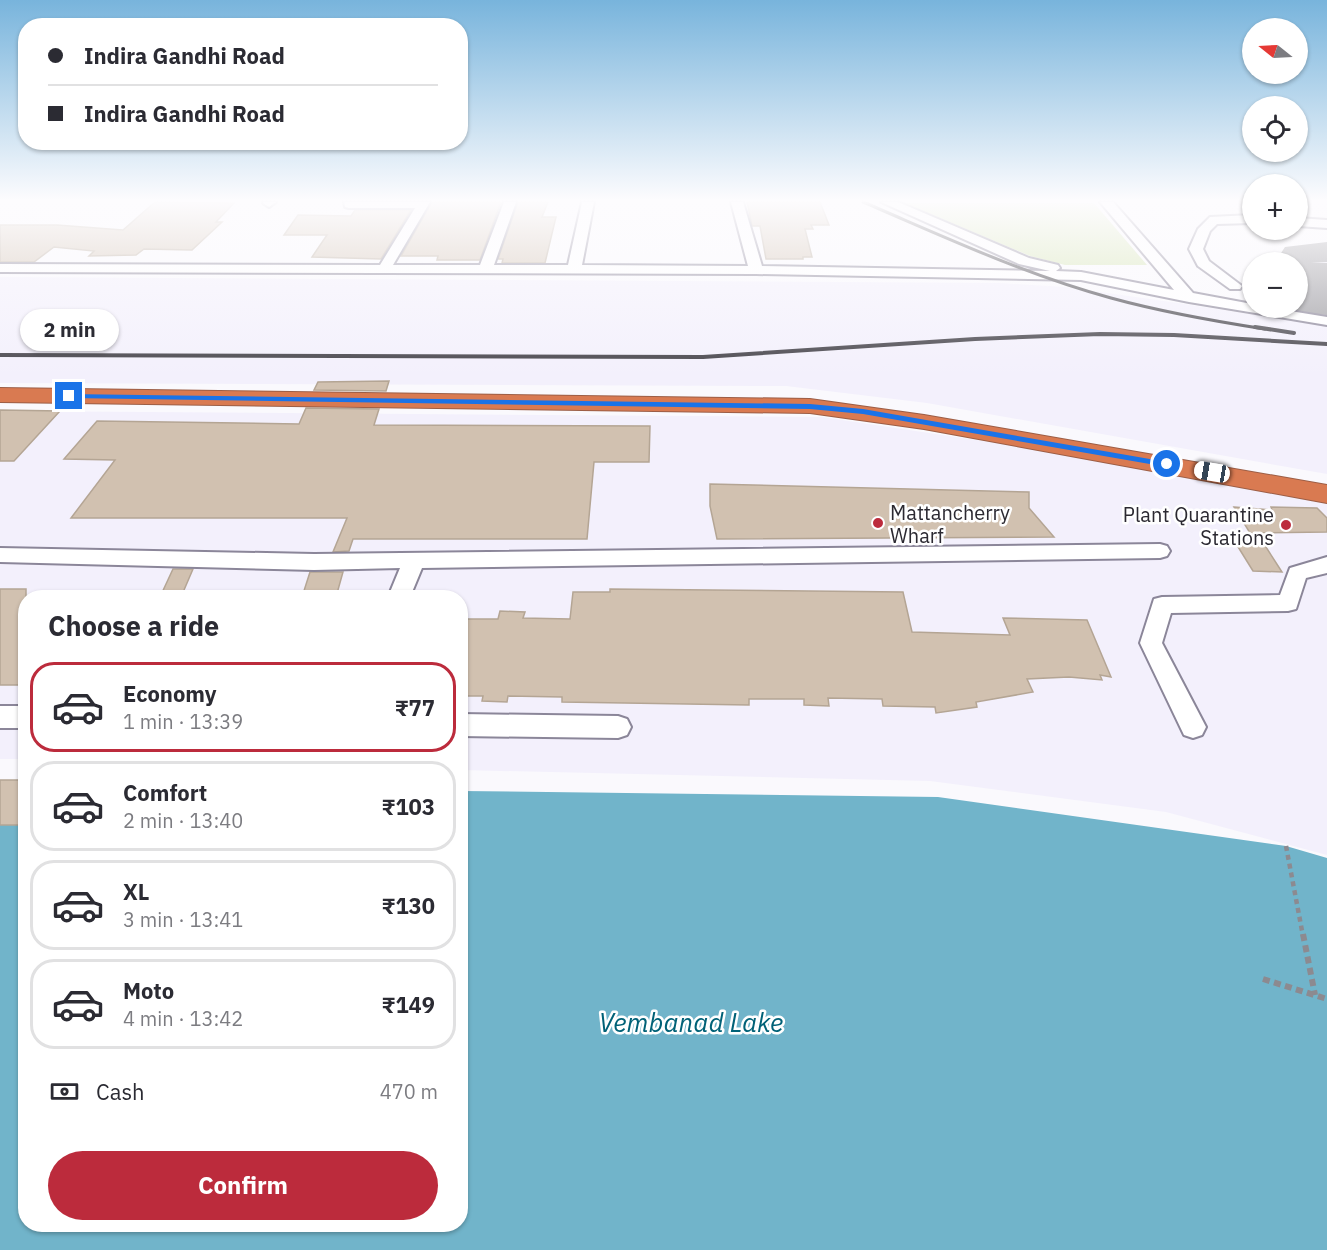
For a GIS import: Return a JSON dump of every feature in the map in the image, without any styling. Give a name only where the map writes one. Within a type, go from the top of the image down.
[{"type":"highway","points":[[0,395],[810,406],[924,422],[1327,494]]},
{"type":"street","points":[[384,269],[389,260]]},
{"type":"street","points":[[485,270],[489,260]]},
{"type":"street","points":[[574,270],[576,260]]},
{"type":"street","points":[[753,260],[756,270]]},
{"type":"street","points":[[1022,260],[1081,276],[1327,321]]},
{"type":"street","points":[[1157,260],[1189,297]]},
{"type":"street","points":[[1202,260],[1235,286]]},
{"type":"street","points":[[0,268],[756,270],[1081,276]]},
{"type":"street","points":[[0,555],[314,562],[1160,551]]},
{"type":"street","points":[[402,590],[414,561]]},
{"type":"street","points":[[1193,728],[1151,643],[1162,605],[1288,603],[1298,573],[1327,565]]},
{"type":"street","points":[[0,717],[18,717]]},
{"type":"street","points":[[468,725],[618,728]]},
{"type":"path","points":[[1286,846],[1315,995]]},
{"type":"path","points":[[1263,979],[1327,999]]},
{"type":"shaded area","points":[[1308,260],[1327,260],[1327,272],[1308,271]]},
{"type":"shaded area","points":[[0,277],[999,283],[1065,287],[1242,313],[1242,318],[1275,318],[1327,326],[1327,474],[927,403],[786,386],[0,383]]},
{"type":"shaded area","points":[[0,411],[822,417],[1156,467],[1327,498],[1327,855],[1166,812],[930,781],[468,770],[468,590],[18,590],[18,759],[0,759]]},
{"type":"green space","points":[[1047,260],[1143,260],[1147,265],[1065,265]]},
{"type":"water","name":"Vembanad Lake","points":[[0,786],[18,786],[18,1232],[468,1232],[468,791],[938,797],[1286,846],[1327,858],[1327,1250],[0,1250]]},
{"type":"building","points":[[0,260],[36,260],[34,262]]},
{"type":"building","points":[[503,260],[546,260],[545,263],[502,263]]},
{"type":"building","points":[[389,381],[386,391],[314,390],[318,382]]},
{"type":"building","points":[[306,408],[379,409],[374,425],[650,426],[649,462],[594,462],[587,539],[353,539],[349,551],[333,552],[347,518],[71,518],[115,460],[64,459],[97,421],[299,424]]},
{"type":"building","points":[[0,410],[60,411],[14,461],[0,461]]},
{"type":"building","name":"Mattancherry Wharf","points":[[710,484],[1029,492],[1029,508],[1054,537],[717,539],[710,506]]},
{"type":"building","name":"Plant Quarantine Stations","points":[[1234,507],[1272,510],[1271,507],[1317,508],[1327,518],[1327,532],[1250,533]]},
{"type":"building","points":[[1235,542],[1264,544],[1282,572],[1253,571]]},
{"type":"building","points":[[173,569],[193,569],[184,590],[163,590]]},
{"type":"building","points":[[310,572],[343,572],[338,590],[304,590]]},
{"type":"building","points":[[0,589],[26,589],[18,590],[18,685],[0,685]]},
{"type":"building","points":[[610,589],[903,592],[912,632],[1010,635],[1003,618],[1087,620],[1111,677],[1100,675],[1102,680],[1069,677],[1027,679],[1033,692],[976,702],[977,707],[936,713],[935,707],[883,706],[882,699],[828,698],[829,706],[804,705],[804,699],[749,699],[749,705],[562,702],[562,697],[508,696],[507,702],[482,701],[483,696],[468,696],[468,619],[498,619],[500,611],[525,612],[523,618],[570,619],[573,592],[610,592]]},
{"type":"building","points":[[0,780],[18,780],[18,825],[0,825]]},
{"type":"runway","points":[[1308,288],[1327,289]]},
{"type":"railway","points":[[1002,260],[1079,289],[1130,303],[1265,329]]},
{"type":"railway","points":[[1255,327],[1294,333]]},
{"type":"railway","points":[[0,355],[703,357],[975,339],[1100,334],[1174,335],[1327,344]]},
{"type":"place","name":"Mattancherry Wharf","points":[[878,523]]},
{"type":"place","name":"Plant Quarantine Stations","points":[[1286,525]]},
{"type":"route","points":[[69,396],[810,406],[863,412],[1167,464]]}]
